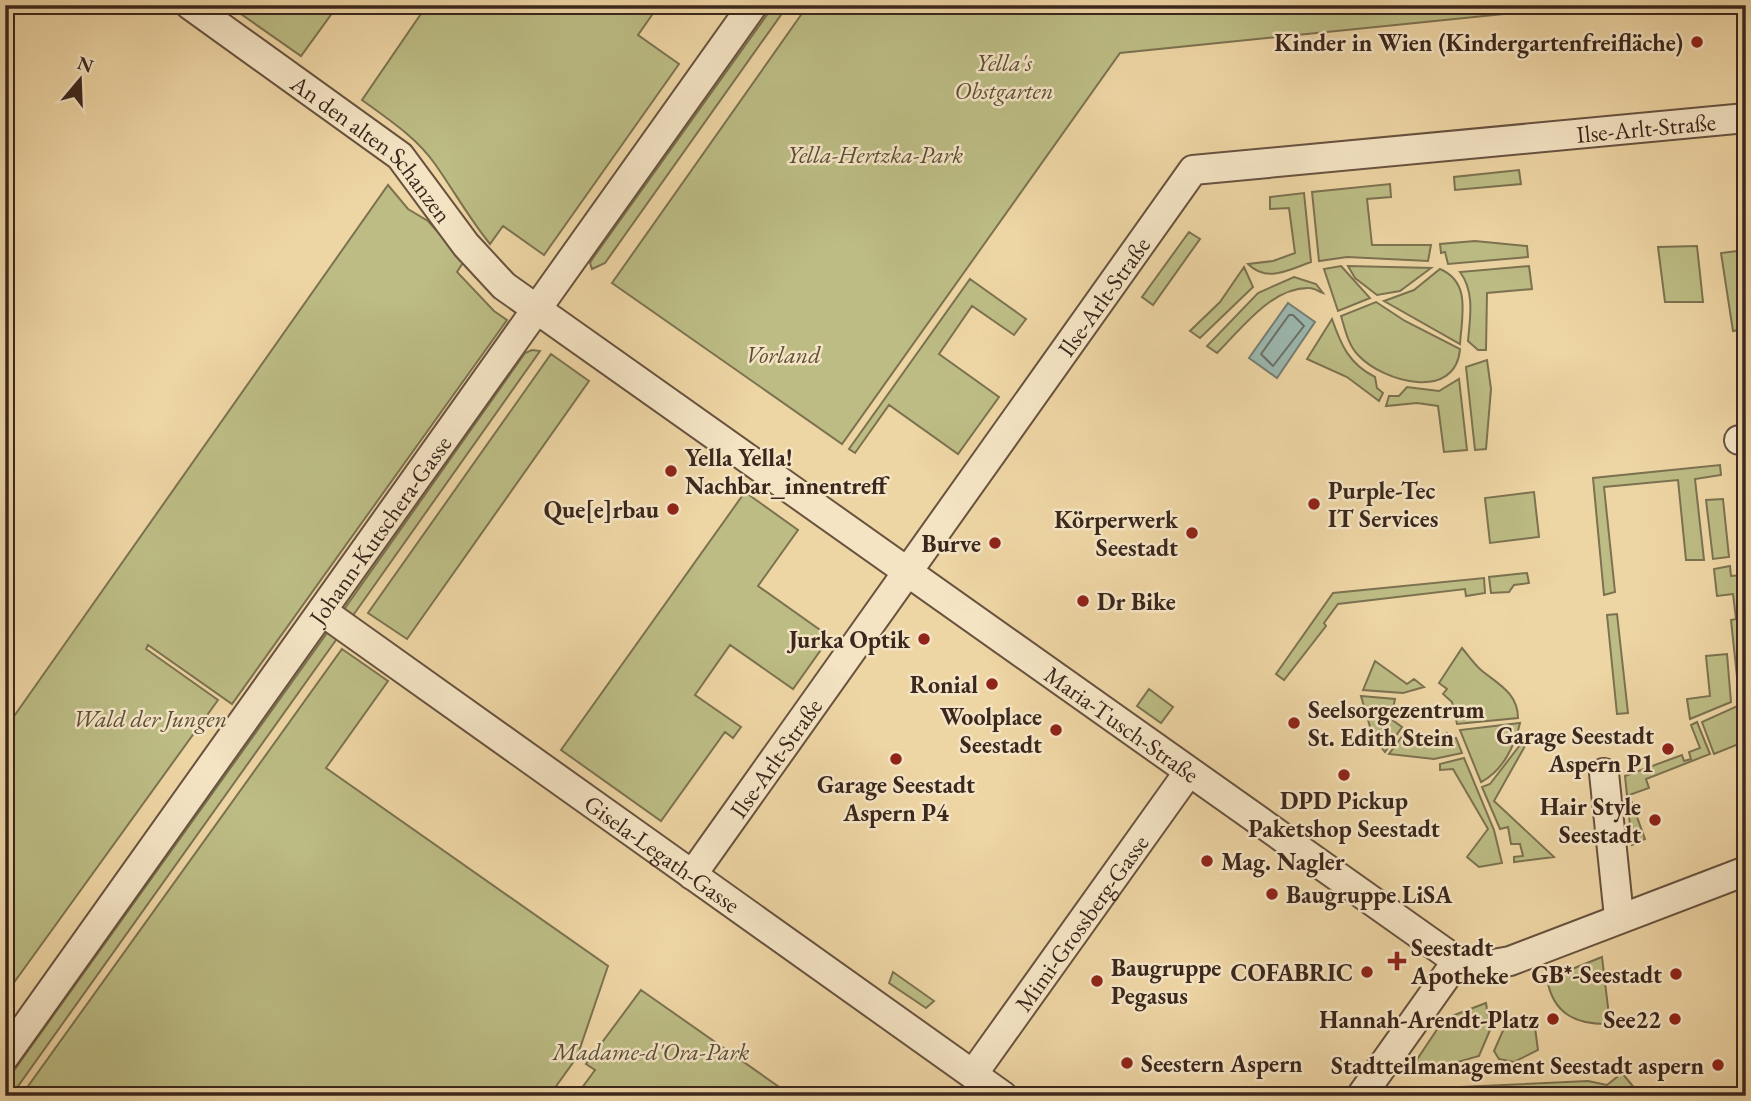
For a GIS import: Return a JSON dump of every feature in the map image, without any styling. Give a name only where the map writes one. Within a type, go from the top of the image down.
[{"type":"street","name":"An den alten Schanzen","points":[[190,5],[400,156],[473,253],[504,286],[537,308]]},
{"type":"street","name":"Johann-Kutschera-Gasse","points":[[5,1056],[753,5]]},
{"type":"street","name":"Ilse-Arlt-Straße","points":[[692,875],[1193,170],[1746,118]]},
{"type":"street","name":"Maria-Tusch-Straße","points":[[537,308],[1188,773],[1457,961],[1483,966],[1496,965],[1746,871]]},
{"type":"street","name":"Gisela-Legath-Gasse","points":[[321,611],[1003,1096]]},
{"type":"street","name":"Mimi-Grossberg-Gasse","points":[[973,1074],[1188,773]]},
{"type":"street","points":[[1605,773],[1619,917]]},
{"type":"street","points":[[1361,1096],[1457,961]]},
{"type":"green space","points":[[228,5],[338,5],[301,56]]},
{"type":"green space","points":[[427,5],[659,5],[638,35],[679,64],[544,255],[503,226],[490,244],[419,145],[362,100]]},
{"type":"green space","points":[[774,5],[788,5],[605,263],[592,269],[590,263],[593,258]]},
{"type":"green space","name":"Yella-Hertzka-Park","points":[[808,5],[1593,5],[1120,53],[842,444],[612,283]]},
{"type":"green space","points":[[1519,170],[1521,184],[1455,190],[1454,177]]},
{"type":"green space","points":[[1390,184],[1391,197],[1367,199],[1372,245],[1431,245],[1428,261],[1347,257],[1319,261],[1312,192]]},
{"type":"green space","name":"Wald der Jungen","points":[[388,185],[408,209],[428,221],[464,261],[457,272],[494,311],[507,320],[232,704],[148,645],[146,649],[218,700],[5,995],[5,729]]},
{"type":"green space","points":[[1304,193],[1311,262],[1278,273],[1255,270],[1248,264],[1273,261],[1295,253],[1289,208],[1270,209],[1270,197]]},
{"type":"green space","points":[[1189,232],[1200,239],[1153,305],[1142,297]]},
{"type":"green space","points":[[1475,241],[1527,246],[1528,257],[1448,264],[1445,252],[1441,253],[1440,244]]},
{"type":"green space","points":[[1697,246],[1703,302],[1665,302],[1658,247]]},
{"type":"green space","points":[[1746,250],[1746,329],[1733,331],[1721,253]]},
{"type":"green space","points":[[1341,266],[1370,298],[1338,311],[1324,269]]},
{"type":"green space","points":[[1348,266],[1431,268],[1400,291],[1377,295],[1355,278]]},
{"type":"green space","points":[[1529,266],[1532,289],[1487,293],[1486,350],[1478,350],[1468,341],[1470,297],[1460,272]]},
{"type":"green space","points":[[1244,267],[1253,287],[1200,338],[1190,331],[1220,302]]},
{"type":"green space","points":[[1440,269],[1450,275],[1460,291],[1463,311],[1460,344],[1384,301],[1414,290]]},
{"type":"green space","points":[[1294,277],[1316,284],[1323,293],[1309,288],[1282,294],[1258,311],[1217,353],[1207,346],[1258,293]]},
{"type":"green space","points":[[970,279],[1026,319],[1014,335],[972,306],[939,354],[999,397],[958,454],[889,405],[855,453],[849,449]]},
{"type":"green space","points":[[1376,302],[1405,321],[1460,349],[1456,365],[1446,376],[1433,381],[1401,379],[1384,373],[1358,355],[1349,342],[1341,316]]},
{"type":"green space","points":[[1332,319],[1352,360],[1375,377],[1377,388],[1383,393],[1379,401],[1347,377],[1307,359]]},
{"type":"green space","points":[[540,351],[347,624],[338,618],[525,353]]},
{"type":"green space","points":[[551,354],[589,381],[407,639],[368,613]]},
{"type":"green space","points":[[1487,360],[1491,389],[1486,449],[1475,450],[1466,367]]},
{"type":"green space","points":[[1459,379],[1467,450],[1444,452],[1438,406],[1417,403],[1386,406],[1389,396],[1399,396],[1407,387],[1439,391]]},
{"type":"green space","points":[[1720,465],[1721,475],[1695,479],[1704,560],[1686,560],[1678,480],[1604,487],[1615,592],[1604,595],[1593,478]]},
{"type":"green space","points":[[745,492],[798,530],[758,586],[830,637],[793,689],[730,645],[695,695],[741,727],[733,738],[725,732],[661,821],[561,750]]},
{"type":"green space","points":[[1534,492],[1539,537],[1490,543],[1485,498]]},
{"type":"green space","points":[[1723,499],[1729,557],[1713,559],[1706,500]]},
{"type":"green space","points":[[1743,564],[1746,564],[1746,741],[1714,754],[1702,722],[1740,705],[1731,620],[1736,619],[1733,594],[1717,596],[1714,569],[1730,566],[1731,576],[1743,575]]},
{"type":"green space","points":[[1527,573],[1529,583],[1514,585],[1509,592],[1491,593],[1489,577]]},
{"type":"green space","points":[[1484,578],[1485,593],[1466,596],[1465,589],[1338,604],[1324,623],[1326,626],[1284,680],[1276,674],[1333,593]]},
{"type":"green space","points":[[1617,614],[1628,713],[1617,714],[1607,615]]},
{"type":"green space","points":[[332,626],[341,633],[11,1096],[5,1096],[5,1083]]},
{"type":"green space","points":[[1462,648],[1478,668],[1511,696],[1518,718],[1457,724],[1452,702],[1443,694],[1447,689],[1439,683]]},
{"type":"green space","points":[[342,649],[388,681],[326,768],[608,966],[577,1057],[549,1096],[21,1096]]},
{"type":"green space","points":[[1727,654],[1731,702],[1690,719],[1687,699],[1710,696],[1706,656]]},
{"type":"green space","points":[[1375,661],[1407,684],[1414,679],[1424,687],[1403,693],[1363,690]]},
{"type":"green space","points":[[1149,689],[1173,707],[1161,723],[1137,706]]},
{"type":"green space","points":[[1361,696],[1395,699],[1391,719],[1402,727],[1385,752],[1373,737]]},
{"type":"green space","points":[[1697,722],[1710,754],[1646,779],[1649,788],[1629,795],[1645,839],[1632,845],[1625,776],[1682,755],[1684,761],[1691,759],[1689,752],[1700,748],[1691,725]]},
{"type":"green space","points":[[1520,723],[1507,757],[1496,771],[1481,782],[1460,730]]},
{"type":"green space","points":[[1447,733],[1449,740],[1456,738],[1462,753],[1434,759],[1389,754],[1403,735],[1411,740],[1414,736],[1424,742]]},
{"type":"green space","points":[[1520,745],[1525,746],[1494,801],[1554,857],[1514,862],[1514,857],[1523,856],[1520,844],[1511,844],[1508,827],[1500,829],[1482,787],[1490,784]]},
{"type":"green space","points":[[1464,758],[1494,830],[1502,863],[1479,867],[1467,857],[1488,829],[1453,769],[1440,770],[1440,764]]},
{"type":"green space","points":[[1602,957],[1610,1024],[1587,1022],[1568,1015],[1555,1001],[1547,979]]},
{"type":"green space","points":[[893,972],[934,1001],[926,1008],[889,983]]},
{"type":"green space","name":"Madame-d'Ora-Park","points":[[641,990],[792,1096],[576,1096],[595,1070],[586,1064]]},
{"type":"green space","points":[[1486,1003],[1490,1030],[1479,1056],[1426,1071],[1412,1067],[1444,1019]]},
{"type":"green space","points":[[1527,1016],[1534,1020],[1538,1050],[1514,1062],[1499,1059],[1494,1051],[1505,1026]]},
{"type":"green space","points":[[1622,1073],[1641,1096],[1389,1096],[1394,1090],[1588,1081],[1607,1085]]},
{"type":"water","points":[[1288,303],[1315,322],[1277,378],[1249,358]]},
{"type":"place","name":"Kinder in Wien (Kindergartenfreifläche)","points":[[1697,42]]},
{"type":"place","name":"Yella Yella! Nachbar_innentreff","points":[[671,471]]},
{"type":"place","name":"Purple-Tec IT Services","points":[[1314,504]]},
{"type":"place","name":"Que[e]rbau","points":[[673,509]]},
{"type":"place","name":"Körperwerk Seestadt","points":[[1192,533]]},
{"type":"place","name":"Burve","points":[[995,543]]},
{"type":"place","name":"Dr Bike","points":[[1083,601]]},
{"type":"place","name":"Jurka Optik","points":[[924,639]]},
{"type":"place","name":"Ronial","points":[[992,684]]},
{"type":"place","name":"Seelsorgezentrum St. Edith Stein","points":[[1294,723]]},
{"type":"place","name":"Woolplace Seestadt","points":[[1056,730]]},
{"type":"place","name":"Garage Seestadt Aspern P1","points":[[1668,749]]},
{"type":"place","name":"Garage Seestadt Aspern P4","points":[[896,759]]},
{"type":"place","name":"DPD Pickup Paketshop Seestadt","points":[[1344,775]]},
{"type":"place","name":"Hair Style Seestadt","points":[[1655,820]]},
{"type":"place","name":"Mag. Nagler","points":[[1207,861]]},
{"type":"place","name":"Baugruppe LiSA","points":[[1272,894]]},
{"type":"place","name":"Seestadt Apotheke","points":[[1397,961]]},
{"type":"place","name":"COFABRIC","points":[[1367,972]]},
{"type":"place","name":"GB*-Seestadt","points":[[1676,974]]},
{"type":"place","name":"Baugruppe Pegasus","points":[[1097,981]]},
{"type":"place","name":"Hannah-Arendt-Platz","points":[[1553,1019]]},
{"type":"place","name":"See22","points":[[1675,1019]]},
{"type":"place","name":"Seestern Aspern","points":[[1127,1063]]},
{"type":"place","name":"Stadtteilmanagement Seestadt aspern","points":[[1718,1065]]},
{"type":"park label","name":"Yella's Obstgarten","points":[[1004,76]]},
{"type":"park label","name":"Vorland","points":[[783,354]]}]
